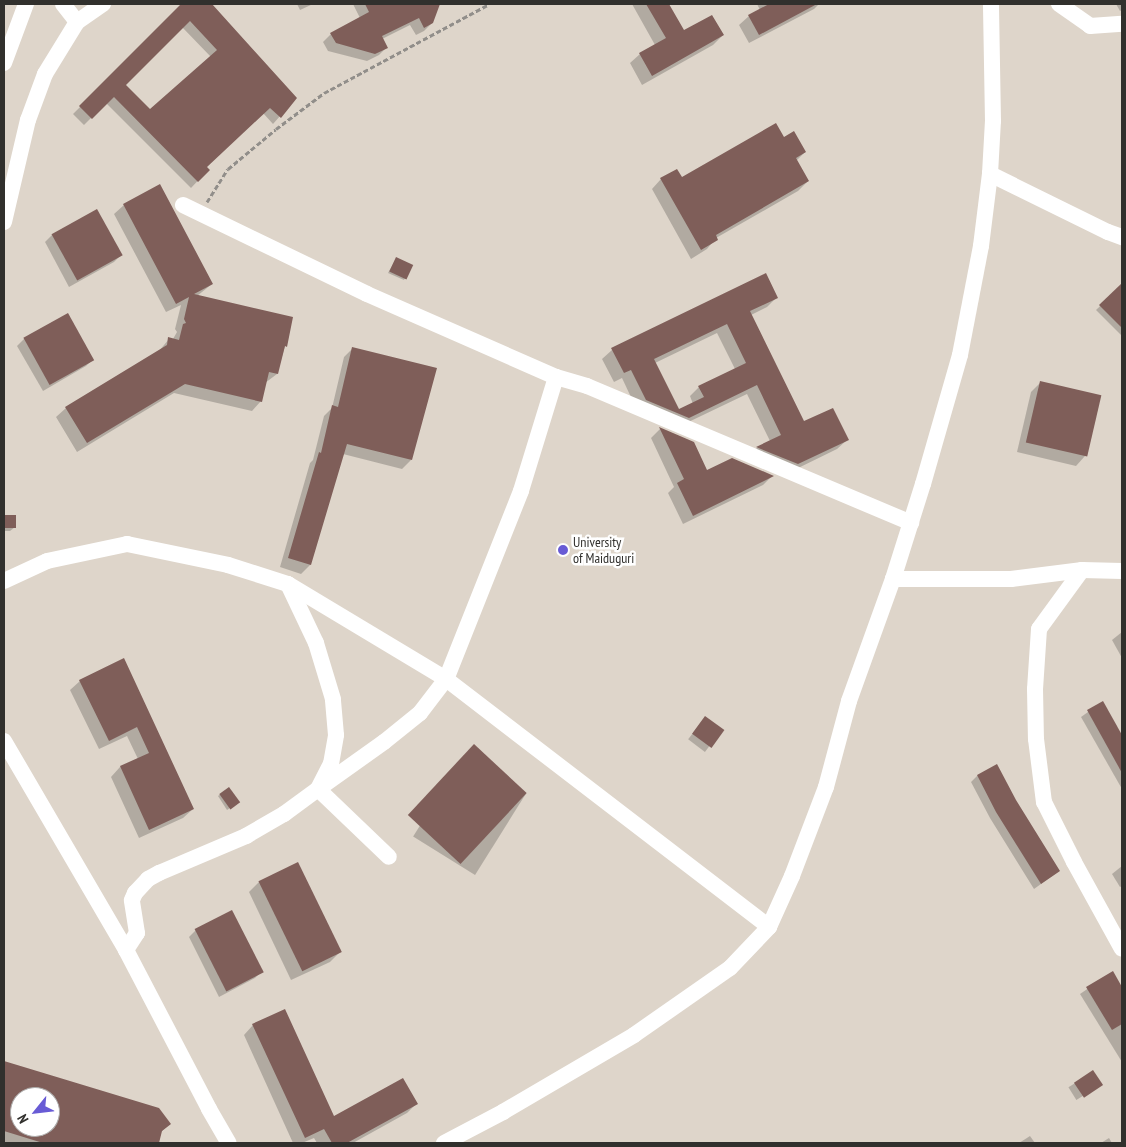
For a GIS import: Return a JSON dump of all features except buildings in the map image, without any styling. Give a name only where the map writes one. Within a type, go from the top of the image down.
[{"type":"street","points":[[4,63],[26,4]]},
{"type":"street","points":[[63,4],[77,22]]},
{"type":"street","points":[[4,222],[28,120],[45,74],[77,22],[103,4]]},
{"type":"street","points":[[444,1143],[503,1112],[634,1034],[730,968],[769,927],[792,876],[826,787],[849,701],[911,523],[960,355],[981,246],[990,174],[993,121],[991,4]]},
{"type":"street","points":[[1059,4],[1090,26],[1122,24]]},
{"type":"street","points":[[990,174],[1108,232],[1122,237]]},
{"type":"street","points":[[183,205],[367,294],[556,377],[587,386],[911,523]]},
{"type":"street","points":[[126,950],[136,933],[132,900],[135,892],[148,879],[246,836],[284,814],[384,742],[420,712],[446,679],[521,491],[556,377]]},
{"type":"street","points":[[4,581],[47,561],[127,544],[228,565],[288,584],[446,679],[769,927]]},
{"type":"street","points":[[893,579],[1011,579],[1082,570],[1122,571]]},
{"type":"street","points":[[1082,570],[1040,629],[1035,689],[1036,739],[1044,802],[1074,862],[1122,949]]},
{"type":"street","points":[[288,584],[316,643],[333,699],[336,735],[331,764],[318,789]]},
{"type":"street","points":[[4,741],[126,950],[209,1109],[229,1143]]},
{"type":"street","points":[[318,789],[389,857]]},
{"type":"path","points":[[200,213],[228,169],[276,129],[324,93],[489,4]]},
{"type":"shaded area","name":"University of Maiduguri","points":[[4,4],[1122,4],[1122,1143],[4,1143]]},
{"type":"place","name":"University of Maiduguri","points":[[563,550]]}]
